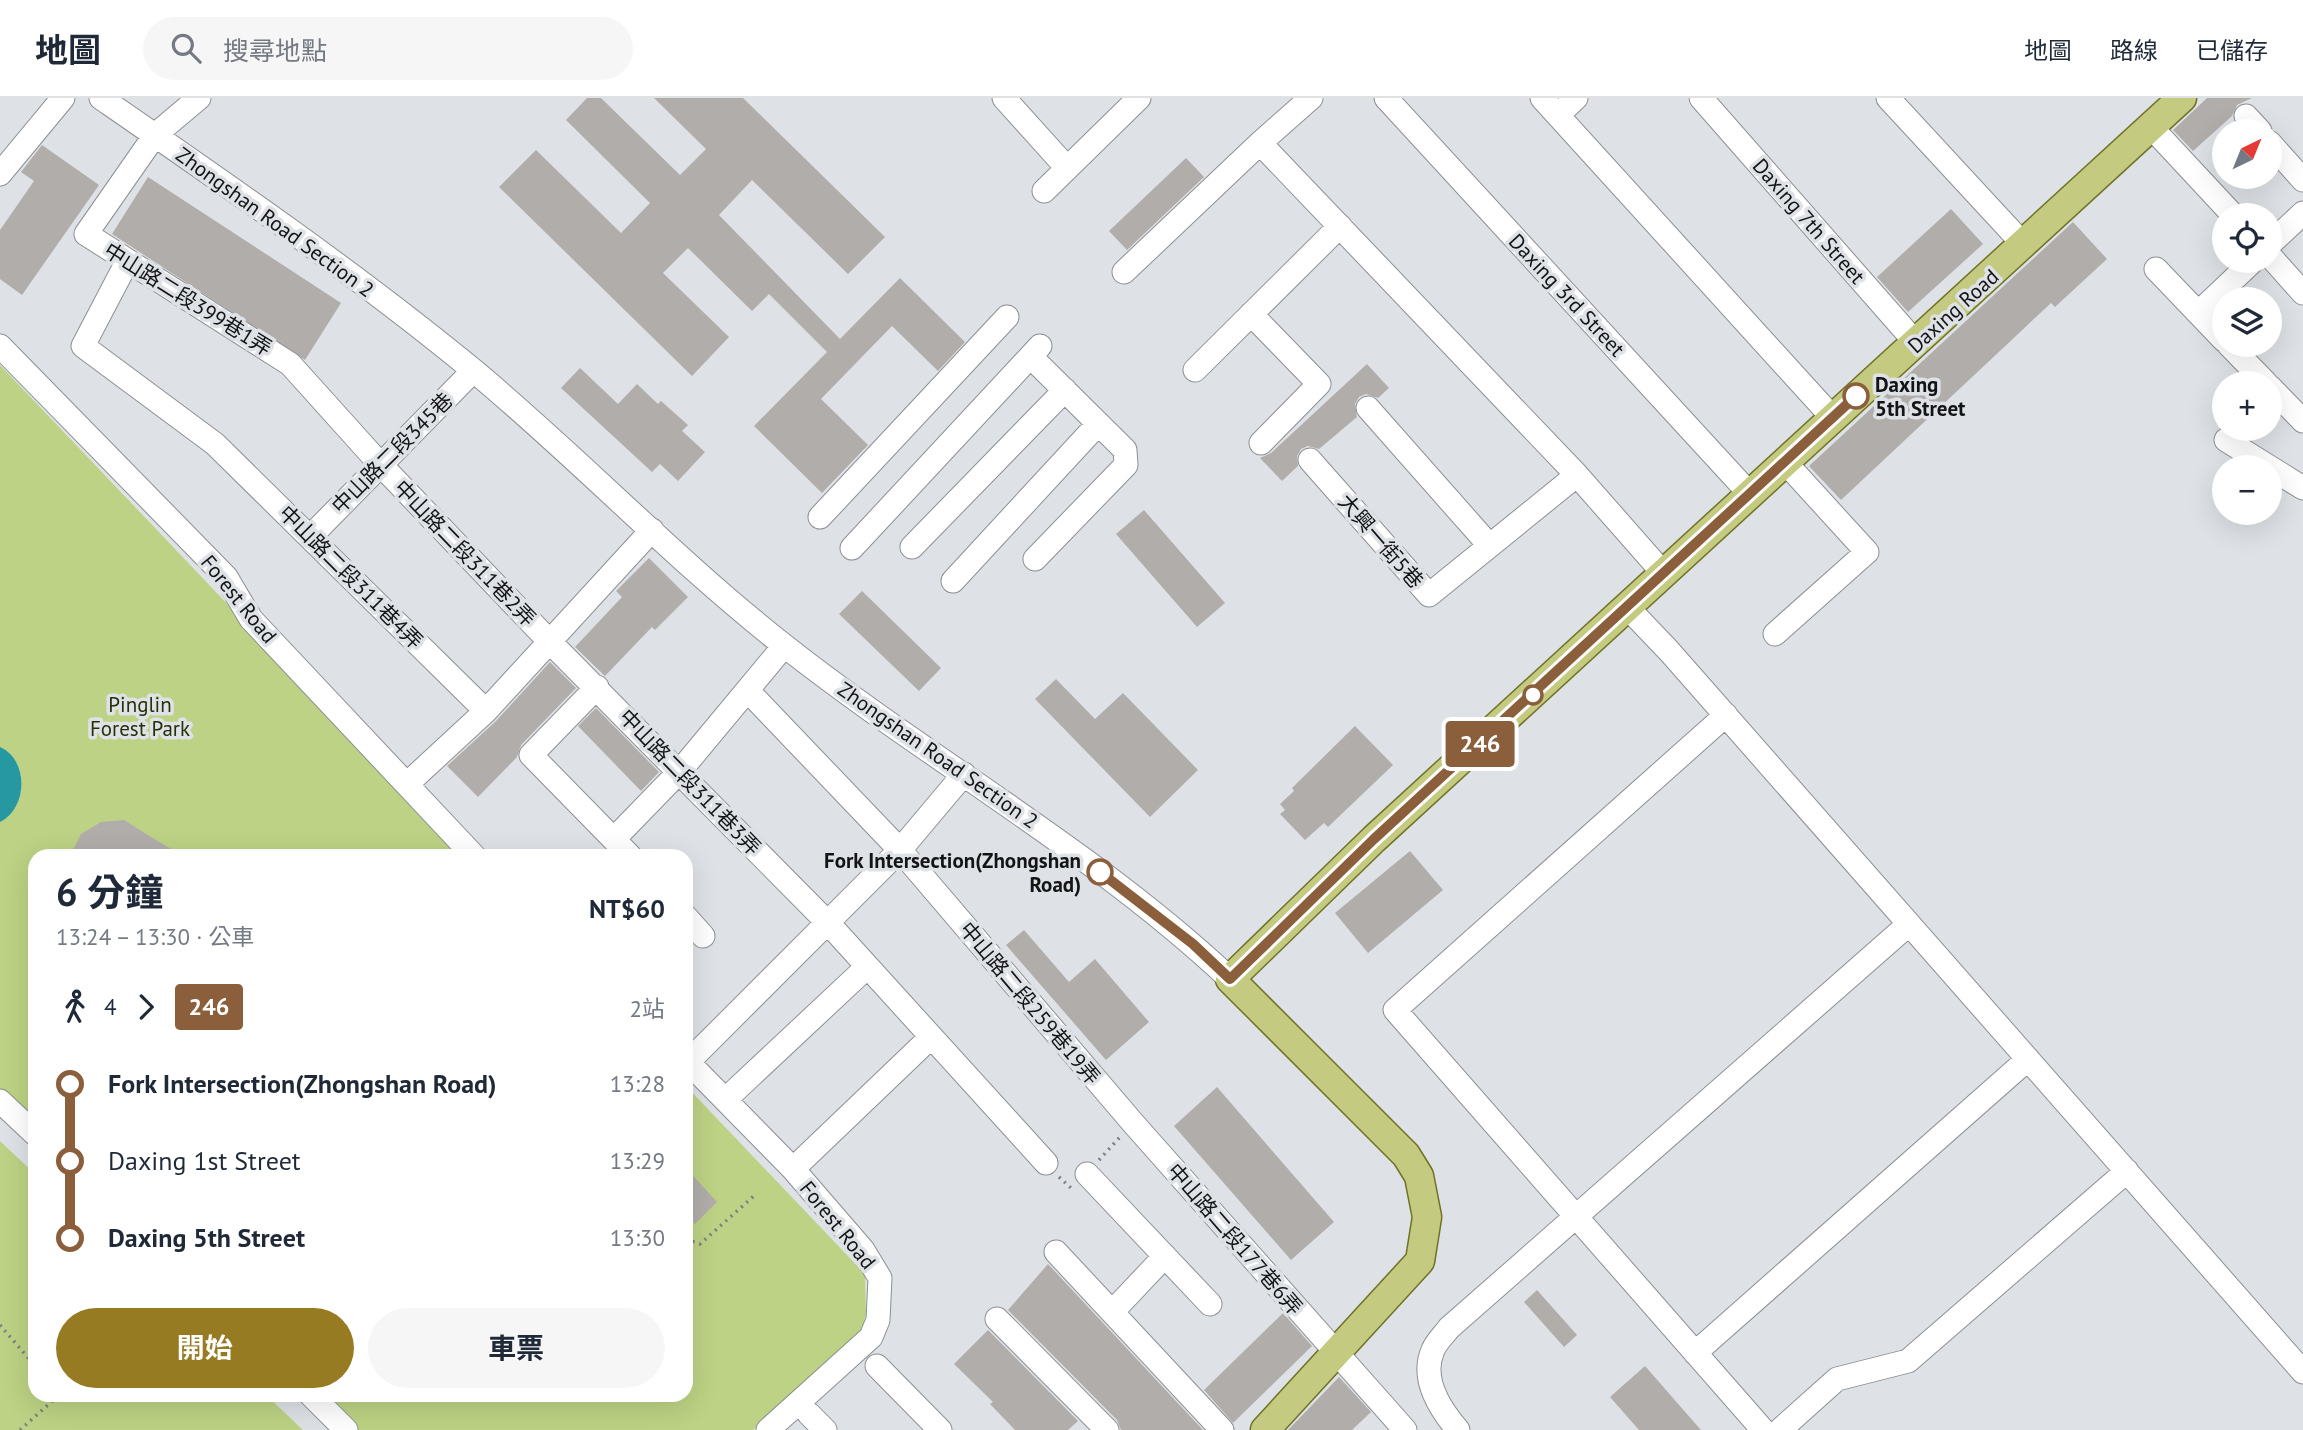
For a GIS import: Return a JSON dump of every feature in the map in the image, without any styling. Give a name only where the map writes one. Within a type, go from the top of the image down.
[{"type":"main road","name":"Daxing Road","points":[[1230,979],[1374,839],[1628,608],[1832,416],[1917,344],[2182,98]]},
{"type":"main road","name":"Zhongshan Road Section 2","points":[[1230,979],[1406,1155],[1419,1177],[1427,1217],[1420,1261],[1265,1430]]},
{"type":"street","points":[[0,174],[63,98]]},
{"type":"street","name":"Zhongshan Road Section 2","points":[[101,98],[366,288],[473,371],[784,646],[1070,849],[1193,944],[1230,979]]},
{"type":"street","points":[[155,135],[199,98]]},
{"type":"street","points":[[1004,98],[1067,168]]},
{"type":"street","points":[[1045,191],[1139,98]]},
{"type":"street","points":[[1124,272],[1311,98]]},
{"type":"street","name":"Daxing 3rd Street","points":[[1386,98],[1749,493]]},
{"type":"street","points":[[1542,98],[1832,416]]},
{"type":"street","points":[[1558,115],[1576,98]]},
{"type":"street","name":"Daxing 7th Street","points":[[1701,98],[1917,344]]},
{"type":"street","points":[[1888,98],[2024,245]]},
{"type":"street","points":[[2152,128],[2222,203]]},
{"type":"street","name":"中山路二段399巷1弄","points":[[155,135],[86,234],[290,364],[380,464]]},
{"type":"street","points":[[1260,144],[1577,475],[1664,574]]},
{"type":"street","points":[[2282,156],[2303,180]]},
{"type":"street","points":[[2282,233],[2303,213]]},
{"type":"street","points":[[1195,370],[1340,226]]},
{"type":"street","name":"中山路二段311巷4弄","points":[[127,262],[83,346],[215,444],[486,711]]},
{"type":"street","points":[[2156,269],[2212,328]]},
{"type":"street","points":[[2282,269],[2303,293]]},
{"type":"street","points":[[2198,313],[2240,273]]},
{"type":"street","points":[[1251,314],[1319,383],[1261,443]]},
{"type":"street","points":[[820,517],[1007,317]]},
{"type":"street","name":"Forest Road","points":[[0,346],[226,578],[251,619],[467,849]]},
{"type":"street","points":[[852,548],[1035,351],[1065,390],[1125,450],[1126,465],[1035,559]]},
{"type":"street","points":[[2241,357],[2254,371]]},
{"type":"street","name":"中山路二段345巷","points":[[311,536],[473,371]]},
{"type":"street","points":[[912,547],[1065,390]]},
{"type":"street","points":[[2282,399],[2303,421]]},
{"type":"street","points":[[1368,408],[1489,545]]},
{"type":"street","points":[[953,581],[1098,424]]},
{"type":"street","points":[[2228,441],[2303,488]]},
{"type":"street","name":"大興一街5巷","points":[[1310,460],[1429,595],[1577,475]]},
{"type":"street","points":[[1774,634],[1867,552],[1784,461]]},
{"type":"street","name":"中山路二段311巷2弄","points":[[380,464],[550,642]]},
{"type":"street","points":[[407,784],[486,711],[652,530]]},
{"type":"street","points":[[1628,608],[1726,715],[2303,1372]]},
{"type":"street","name":"中山路二段311巷3弄","points":[[550,642],[829,925],[1046,1163]]},
{"type":"street","points":[[597,687],[531,755],[622,847],[680,771],[749,692],[784,646]]},
{"type":"street","name":"中山路二段259巷19弄","points":[[749,692],[900,850],[1133,1123]]},
{"type":"street","points":[[1726,715],[1395,1010],[1763,1430]]},
{"type":"street","points":[[693,1055],[829,925],[900,850],[964,774]]},
{"type":"street","points":[[1458,1430],[1442,1411],[1429,1380],[1432,1351],[1450,1328],[1909,924]]},
{"type":"street","points":[[693,925],[703,936]]},
{"type":"street","points":[[725,1100],[867,967]]},
{"type":"street","points":[[793,1169],[930,1038]]},
{"type":"street","points":[[1695,1353],[2028,1059]]},
{"type":"street","name":"Forest Road","points":[[693,1067],[793,1169],[863,1250],[880,1278],[880,1303],[871,1337],[768,1430]]},
{"type":"street","points":[[0,1101],[28,1127]]},
{"type":"street","name":"中山路二段177巷6弄","points":[[1133,1123],[1405,1430]]},
{"type":"street","points":[[1780,1430],[1837,1379],[1908,1361],[2127,1171]]},
{"type":"street","points":[[1087,1174],[1210,1304]]},
{"type":"street","points":[[1056,1252],[1222,1430]]},
{"type":"street","points":[[1113,1311],[1165,1256]]},
{"type":"street","points":[[997,1319],[1107,1430]]},
{"type":"street","points":[[877,1366],[940,1430]]},
{"type":"street","points":[[318,1402],[346,1430]]},
{"type":"path","points":[[693,1242],[700,1244],[755,1195]]},
{"type":"path","points":[[0,1325],[28,1358]]},
{"type":"path","points":[[20,1430],[51,1402]]},
{"type":"green space","name":"Pinglin Forest Park","points":[[0,365],[460,849],[28,849],[28,1122],[0,1095]]},
{"type":"green space","points":[[693,1093],[865,1274],[866,1314],[861,1333],[753,1430],[349,1430],[319,1402],[693,1402]]},
{"type":"green space","points":[[0,1141],[28,1167],[28,1402],[273,1402],[303,1430],[0,1430]]},
{"type":"water","points":[[0,747],[16,762],[21,784],[16,806],[0,822]]},
{"type":"building","points":[[587,98],[601,98],[680,175],[706,149],[654,98],[743,98],[885,237],[848,274],[752,180],[719,215],[840,339],[900,278],[965,342],[938,371],[892,326],[821,399],[868,445],[822,493],[754,426],[827,352],[769,294],[752,311],[688,248],[663,273],[729,337],[692,376],[499,187],[536,150],[621,233],[650,203],[566,120]]},
{"type":"building","points":[[2207,98],[2252,98],[2237,105],[2229,119],[2212,119],[2212,134],[2193,151],[2173,130]]},
{"type":"building","points":[[42,145],[99,185],[22,295],[0,279],[0,230],[34,181],[21,172]]},
{"type":"building","points":[[1186,158],[1204,177],[1127,250],[1109,231]]},
{"type":"building","points":[[148,177],[341,303],[305,360],[112,234]]},
{"type":"building","points":[[1951,209],[1983,244],[1908,312],[1877,277]]},
{"type":"building","points":[[2073,222],[2107,259],[2055,307],[2051,303],[1841,500],[1809,466]]},
{"type":"building","points":[[1367,364],[1389,388],[1378,398],[1366,394],[1359,397],[1355,404],[1357,417],[1319,449],[1308,446],[1301,449],[1297,456],[1298,466],[1282,481],[1260,458],[1271,453]]},
{"type":"building","points":[[580,368],[618,404],[637,384],[658,404],[661,401],[688,425],[682,431],[705,452],[678,481],[660,464],[652,472],[561,388]]},
{"type":"building","points":[[1144,510],[1225,603],[1197,627],[1116,534]]},
{"type":"building","points":[[649,558],[688,597],[655,630],[652,627],[605,676],[575,647],[622,597],[616,591]]},
{"type":"building","points":[[862,591],[941,668],[919,691],[839,614]]},
{"type":"building","points":[[550,662],[576,688],[521,745],[517,757],[478,797],[447,766],[496,721]]},
{"type":"building","points":[[1056,679],[1095,719],[1123,693],[1198,770],[1150,817],[1035,699]]},
{"type":"building","points":[[596,708],[659,772],[641,791],[578,726]]},
{"type":"building","points":[[1355,726],[1393,765],[1328,827],[1324,823],[1305,840],[1280,814],[1285,810],[1280,804],[1294,791],[1292,788]]},
{"type":"building","points":[[124,820],[172,849],[74,849],[81,834],[101,822]]},
{"type":"building","points":[[1410,851],[1443,890],[1368,953],[1335,913]]},
{"type":"building","points":[[1024,930],[1069,982],[1095,959],[1149,1022],[1106,1060],[1006,945]]},
{"type":"building","points":[[1217,1087],[1334,1222],[1291,1260],[1174,1126]]},
{"type":"building","points":[[693,1176],[717,1202],[695,1224],[693,1222]]},
{"type":"building","points":[[1048,1264],[1203,1430],[1121,1430],[1117,1420],[1008,1310]]},
{"type":"building","points":[[1537,1290],[1577,1335],[1564,1347],[1524,1302]]},
{"type":"building","points":[[1283,1313],[1312,1346],[1233,1423],[1204,1390]]},
{"type":"building","points":[[988,1330],[1078,1421],[1068,1430],[1015,1430],[990,1404],[993,1402],[954,1364]]},
{"type":"building","points":[[1645,1366],[1701,1430],[1639,1430],[1610,1397]]},
{"type":"building","points":[[1339,1377],[1371,1412],[1352,1430],[1288,1430]]},
{"type":"bus line","name":"246","points":[[1100,872],[1193,944],[1230,979],[1374,839],[1856,396]]},
{"type":"place","name":"Daxing 5th Street","points":[[1856,396]]},
{"type":"place","name":"Fork Intersection(Zhongshan Road)","points":[[1100,872]]}]
